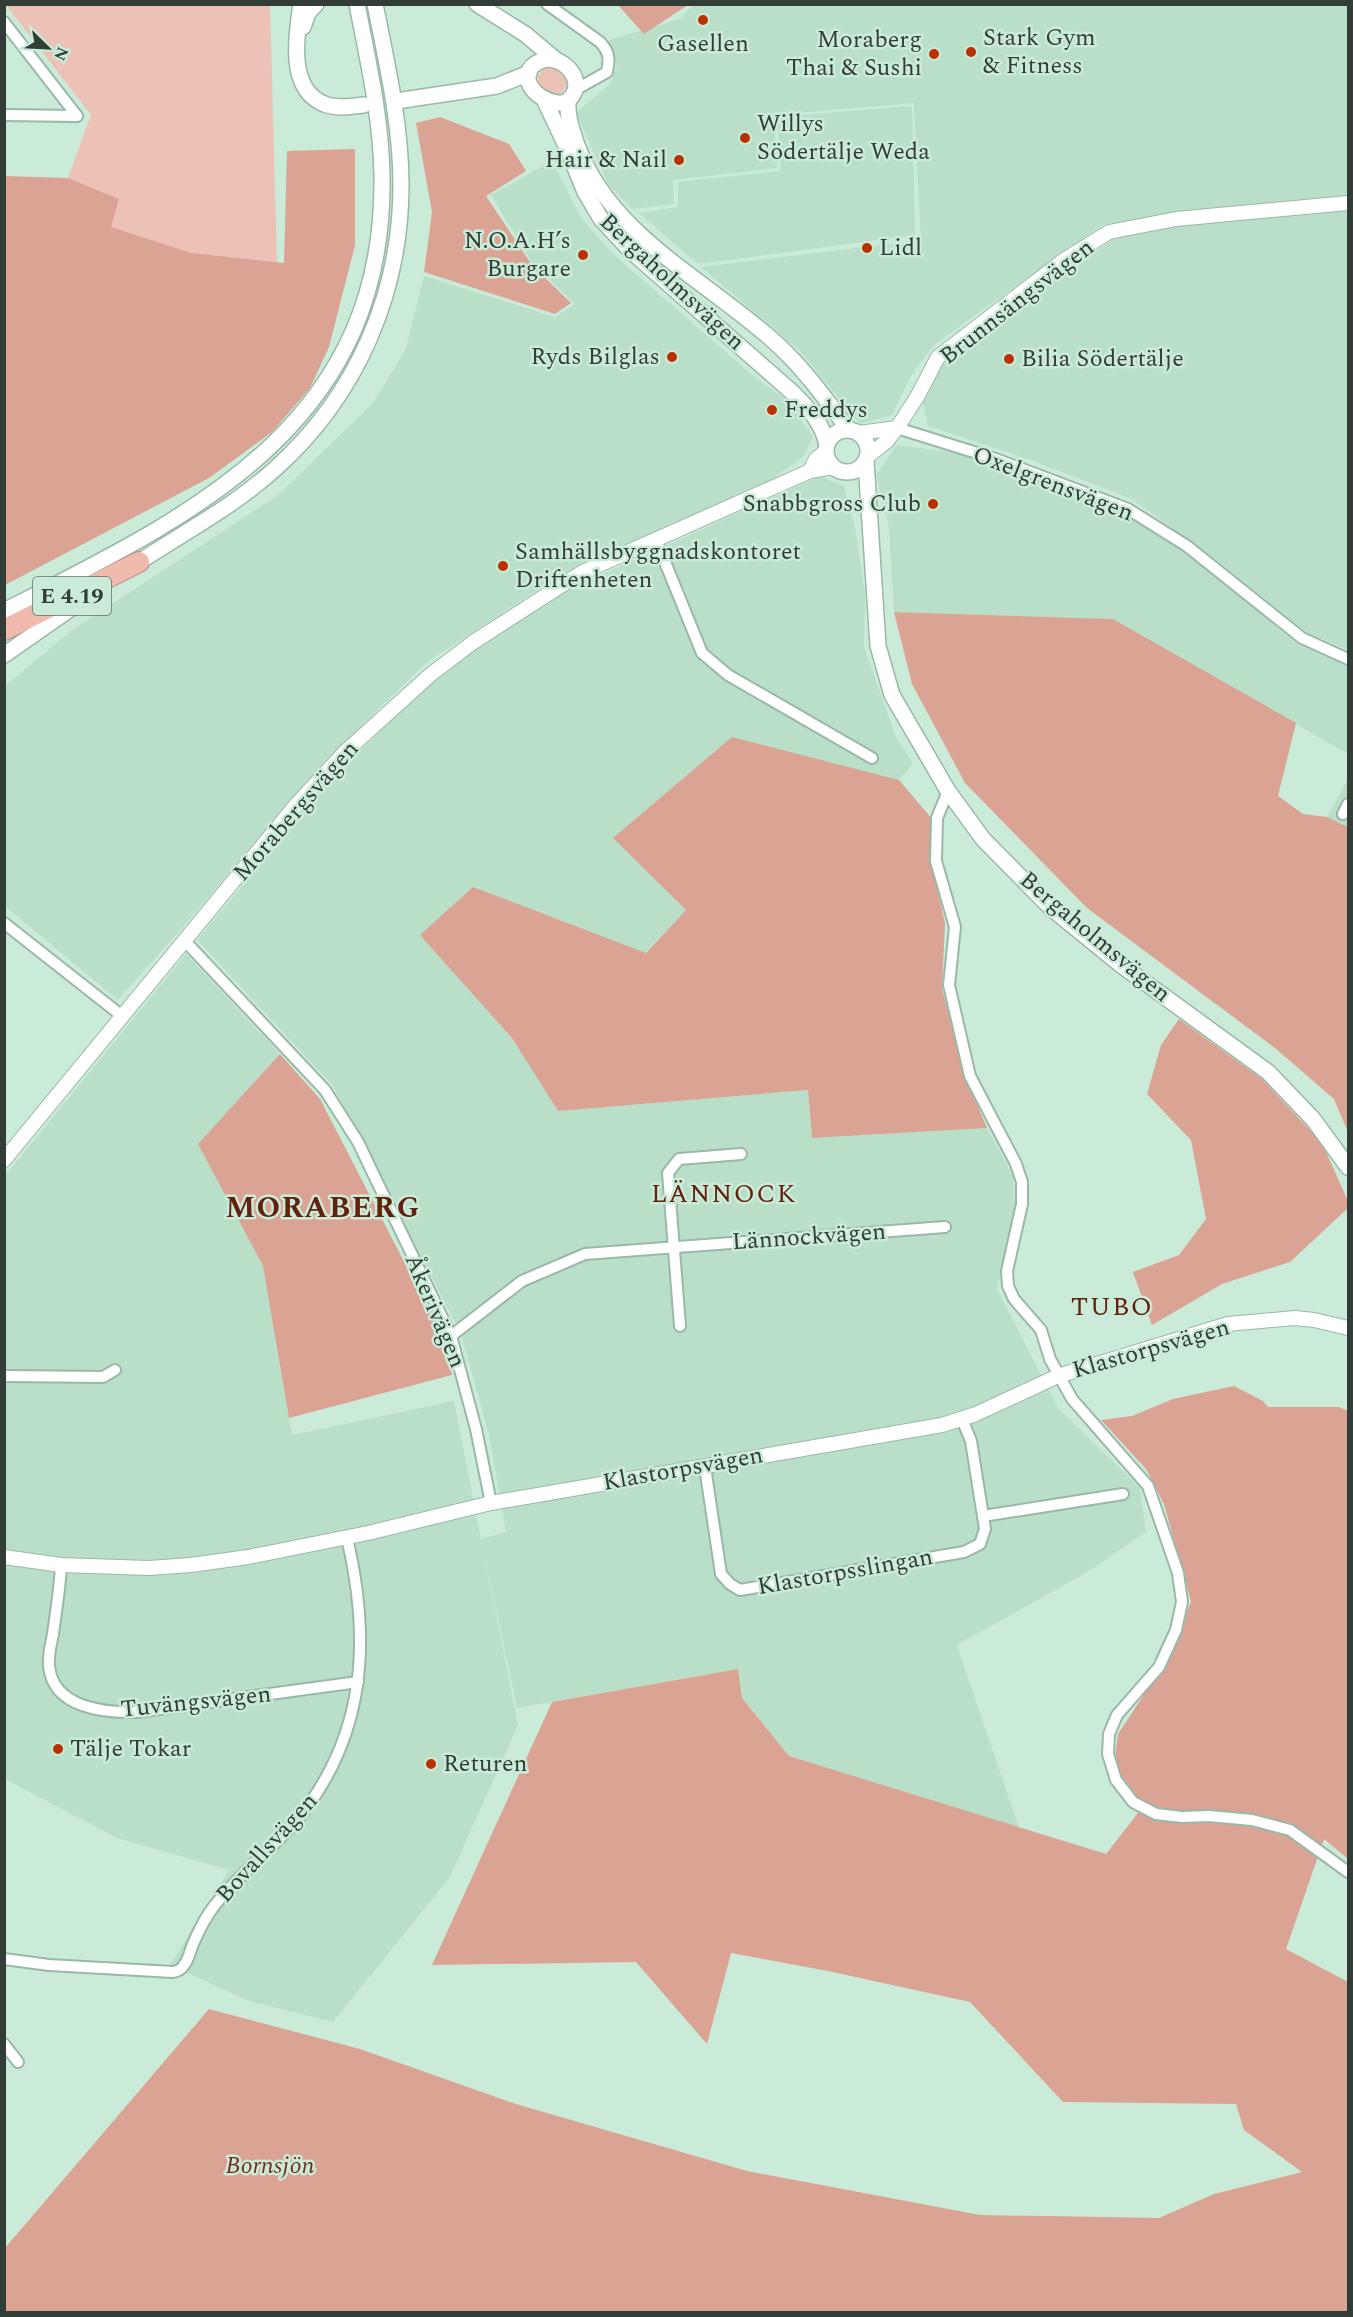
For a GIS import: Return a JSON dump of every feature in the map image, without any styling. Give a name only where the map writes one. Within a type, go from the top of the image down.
[{"type":"highway","name":"E 4.19","points":[[4,630],[139,562]]},
{"type":"main road","points":[[301,4],[298,73],[307,92],[327,105],[346,107],[364,105]]},
{"type":"main road","points":[[298,44],[308,13],[316,4]]},
{"type":"main road","points":[[345,4],[361,24]]},
{"type":"main road","name":"E 4.19","points":[[4,610],[169,524],[232,480],[286,433],[313,400],[338,362],[359,320],[366,297],[375,261],[381,219],[382,173],[378,121],[357,4]]},
{"type":"main road","name":"E 4.19","points":[[139,562],[222,511],[277,468],[298,447],[345,387],[379,319],[399,236],[401,183],[398,132],[375,4]]},
{"type":"main road","points":[[403,100],[497,86],[531,90],[544,99],[560,103],[572,95],[576,81],[573,72],[537,42],[477,4]]},
{"type":"main road","points":[[515,30],[528,46],[531,69],[528,82],[531,90]]},
{"type":"main road","points":[[497,86],[547,59],[556,60]]},
{"type":"main road","name":"Bergaholmsvägen","points":[[572,95],[568,116],[580,152],[592,177],[618,212],[661,252],[778,345],[808,376],[854,431]]},
{"type":"main road","name":"Bergaholmsvägen","points":[[544,99],[585,192],[601,219],[623,243],[811,411],[823,427],[826,448]]},
{"type":"main road","points":[[844,430],[854,431],[868,446],[867,459],[855,470],[838,469],[826,457],[826,448],[833,435],[844,430]]},
{"type":"main road","name":"Bergaholmsvägen","points":[[867,459],[869,528],[878,646],[892,695],[948,791],[983,839],[1060,915],[1121,964],[1268,1071],[1313,1119],[1348,1167]]},
{"type":"main road","name":"Bergaholmsvägen","points":[[838,469],[855,482],[869,528]]},
{"type":"main road","points":[[4,656],[139,562]]},
{"type":"street","points":[[547,4],[600,42],[607,50],[609,57],[607,72],[572,95]]},
{"type":"street","points":[[4,22],[77,116],[4,116]]},
{"type":"street","points":[[573,72],[601,76]]},
{"type":"street","name":"Brunnsängsvägen","points":[[867,459],[887,441],[897,428],[917,397],[938,357],[1064,260],[1109,232],[1176,219],[1348,203]]},
{"type":"street","points":[[854,431],[897,428]]},
{"type":"street","name":"Oxelgrensvägen","points":[[897,428],[993,458],[1128,509],[1188,546],[1302,638],[1348,658]]},
{"type":"street","name":"Morabergsvägen","points":[[810,471],[816,459],[826,448]]},
{"type":"street","name":"Morabergsvägen","points":[[4,1160],[184,940],[327,771],[376,722],[430,675],[472,643],[583,572],[810,471],[838,469]]},
{"type":"street","points":[[656,540],[702,652],[728,675],[872,758]]},
{"type":"street","points":[[948,791],[937,818],[936,861],[955,927],[949,985],[970,1076],[1016,1164],[1022,1182],[1022,1204],[1007,1271],[1008,1286],[1014,1299],[1041,1330],[1050,1359],[1072,1399],[1148,1486],[1178,1573],[1182,1602],[1176,1630],[1159,1667],[1117,1715],[1109,1734],[1108,1754],[1116,1780],[1133,1802],[1156,1814],[1252,1820],[1290,1830],[1348,1872]]},
{"type":"street","points":[[1343,814],[1348,804]]},
{"type":"street","points":[[4,923],[122,1016]]},
{"type":"street","name":"Åkerivägen","points":[[184,940],[325,1090],[358,1142],[451,1336],[476,1429],[491,1503]]},
{"type":"street","points":[[680,1326],[668,1173],[679,1159],[741,1154]]},
{"type":"street","name":"Lännockvägen","points":[[451,1336],[522,1281],[585,1254],[945,1227]]},
{"type":"street","name":"Klastorpsvägen","points":[[4,1557],[61,1565],[149,1568],[248,1557],[347,1538],[491,1503],[705,1467],[962,1419],[1058,1376],[1228,1324],[1294,1318],[1335,1323],[1348,1328]]},
{"type":"street","points":[[4,1376],[103,1377],[115,1370]]},
{"type":"street","name":"Klastorpsslingan","points":[[705,1467],[721,1574],[729,1584],[740,1590],[964,1552],[980,1544],[985,1529],[971,1441],[962,1419]]},
{"type":"street","points":[[983,1516],[1123,1494]]},
{"type":"street","name":"Bovallsvägen","points":[[4,1959],[49,1965],[173,1972],[185,1965],[197,1935],[214,1907],[296,1820],[321,1786],[344,1741],[356,1702],[360,1662],[357,1595],[347,1538]]},
{"type":"street","name":"Tuvängsvägen","points":[[61,1565],[49,1665],[54,1683],[60,1691],[75,1702],[117,1713],[137,1712],[358,1682]]},
{"type":"street","points":[[4,2044],[18,2062]]},
{"type":"shaded area","points":[[6,5],[270,5],[277,262],[297,317],[5,208],[119,200],[68,178],[91,115]]},
{"type":"shaded area","points":[[693,5],[1348,5],[1348,196],[1256,204],[1102,225],[935,344],[912,374],[892,415],[860,424],[801,352],[701,267],[921,240],[914,103],[774,115],[777,168],[673,180],[674,204],[632,209],[608,184],[576,113],[610,84],[617,66],[609,40],[680,19]]},
{"type":"shaded area","points":[[547,67],[555,68],[566,78],[567,86],[560,94],[549,94],[538,84],[538,75]]},
{"type":"shaded area","points":[[912,106],[915,235],[698,264],[639,213],[678,207],[678,182],[781,171],[777,117]]},
{"type":"shaded area","points":[[552,161],[582,219],[613,254],[752,375],[788,401],[813,437],[803,457],[772,479],[551,581],[427,662],[328,758],[118,1000],[5,906],[4,687],[72,630],[277,496],[373,403],[406,349],[424,276],[555,317],[575,304],[533,264],[491,195]]},
{"type":"shaded area","points":[[1348,211],[1348,650],[1306,632],[1220,563],[1132,499],[1031,460],[928,426],[922,399],[945,356],[1113,239],[1196,224]]},
{"type":"shaded area","points":[[897,445],[951,452],[1102,504],[1129,517],[1173,544],[1296,643],[1348,667],[1348,754],[1113,619],[894,612],[889,527],[876,475]]},
{"type":"shaded area","points":[[820,476],[844,486],[856,533],[865,594],[864,647],[896,737],[913,764],[899,780],[732,738],[686,910],[645,953],[473,887],[421,935],[512,1038],[558,1111],[808,1090],[812,1138],[987,1128],[1013,1176],[1015,1212],[997,1289],[1058,1408],[1140,1488],[1146,1532],[1089,1571],[957,1645],[1019,1828],[789,1756],[742,1698],[738,1669],[517,1708],[482,1543],[518,1725],[450,1877],[333,2022],[249,2001],[170,1965],[229,1870],[117,1838],[5,1779],[4,1177],[186,954],[280,1054],[199,1144],[263,1266],[292,1435],[454,1401],[481,1539],[506,1532],[489,1435],[461,1334],[333,1086],[197,940],[339,771],[440,674],[565,591]]},
{"type":"shaded area","points":[[1348,779],[1348,827],[1327,817]]},
{"type":"green space","points":[[618,5],[688,5],[644,34]]},
{"type":"green space","points":[[440,117],[509,144],[526,171],[486,196],[532,265],[571,303],[555,314],[424,272],[432,212],[416,123]]},
{"type":"green space","points":[[355,149],[355,245],[329,347],[310,388],[272,432],[209,478],[5,585],[5,176],[68,178],[119,199],[111,227],[191,253],[284,263],[287,151]]},
{"type":"green space","points":[[894,612],[1113,619],[1296,723],[1278,796],[1303,814],[1327,817],[1348,827],[1348,1132],[1334,1099],[1275,1048],[1087,908],[965,783],[912,684]]},
{"type":"green space","points":[[732,737],[899,780],[932,819],[932,866],[945,923],[942,989],[967,1081],[987,1128],[812,1138],[808,1090],[558,1111],[512,1038],[420,935],[473,887],[646,953],[686,910],[613,838]]},
{"type":"green space","points":[[1179,1019],[1262,1079],[1322,1143],[1348,1201],[1348,1208],[1290,1262],[1222,1284],[1152,1325],[1133,1272],[1179,1255],[1206,1219],[1191,1140],[1147,1094],[1161,1045]]},
{"type":"green space","points":[[280,1054],[320,1099],[445,1341],[452,1375],[289,1418],[263,1266],[198,1144]]},
{"type":"green space","name":"Bornsjön","points":[[1234,1386],[1263,1401],[1268,1407],[1339,1407],[1348,1411],[1348,1859],[1324,1839],[1286,1949],[1348,1982],[1348,2312],[5,2312],[5,2248],[209,2009],[360,2049],[516,2104],[747,2171],[980,2215],[1159,2218],[1214,2194],[1302,2172],[1244,2130],[1236,2104],[1063,2102],[970,2002],[828,1971],[731,1953],[707,2044],[636,1962],[432,1965],[552,1702],[738,1669],[742,1698],[789,1756],[1106,1854],[1138,1813],[1136,1795],[1114,1766],[1118,1734],[1165,1663],[1191,1602],[1164,1504],[1146,1469],[1101,1420],[1132,1416],[1173,1399]]},
{"type":"place","name":"Gasellen","points":[[703,20]]},
{"type":"place","name":"Stark Gym & Fitness","points":[[971,52]]},
{"type":"place","name":"Moraberg Thai & Sushi","points":[[934,54]]},
{"type":"place","name":"Willys Södertälje Weda","points":[[745,138]]},
{"type":"place","name":"Hair & Nail","points":[[679,160]]},
{"type":"place","name":"Lidl","points":[[867,248]]},
{"type":"place","name":"N.O.A.H’s Burgare","points":[[583,255]]},
{"type":"place","name":"Ryds Bilglas","points":[[672,357]]},
{"type":"place","name":"Bilia Södertälje","points":[[1009,359]]},
{"type":"place","name":"Freddys","points":[[772,410]]},
{"type":"place","name":"Snabbgross Club","points":[[933,504]]},
{"type":"place","name":"Samhällsbyggnadskontoret Driftenheten","points":[[503,566]]},
{"type":"place","name":"Tälje Tokar","points":[[58,1749]]},
{"type":"place","name":"Returen","points":[[431,1764]]},
{"type":"district","name":"LÄNNOCK","points":[[724,1194]]},
{"type":"district","name":"MORABERG","points":[[323,1208]]},
{"type":"district","name":"TUBO","points":[[1112,1307]]}]
